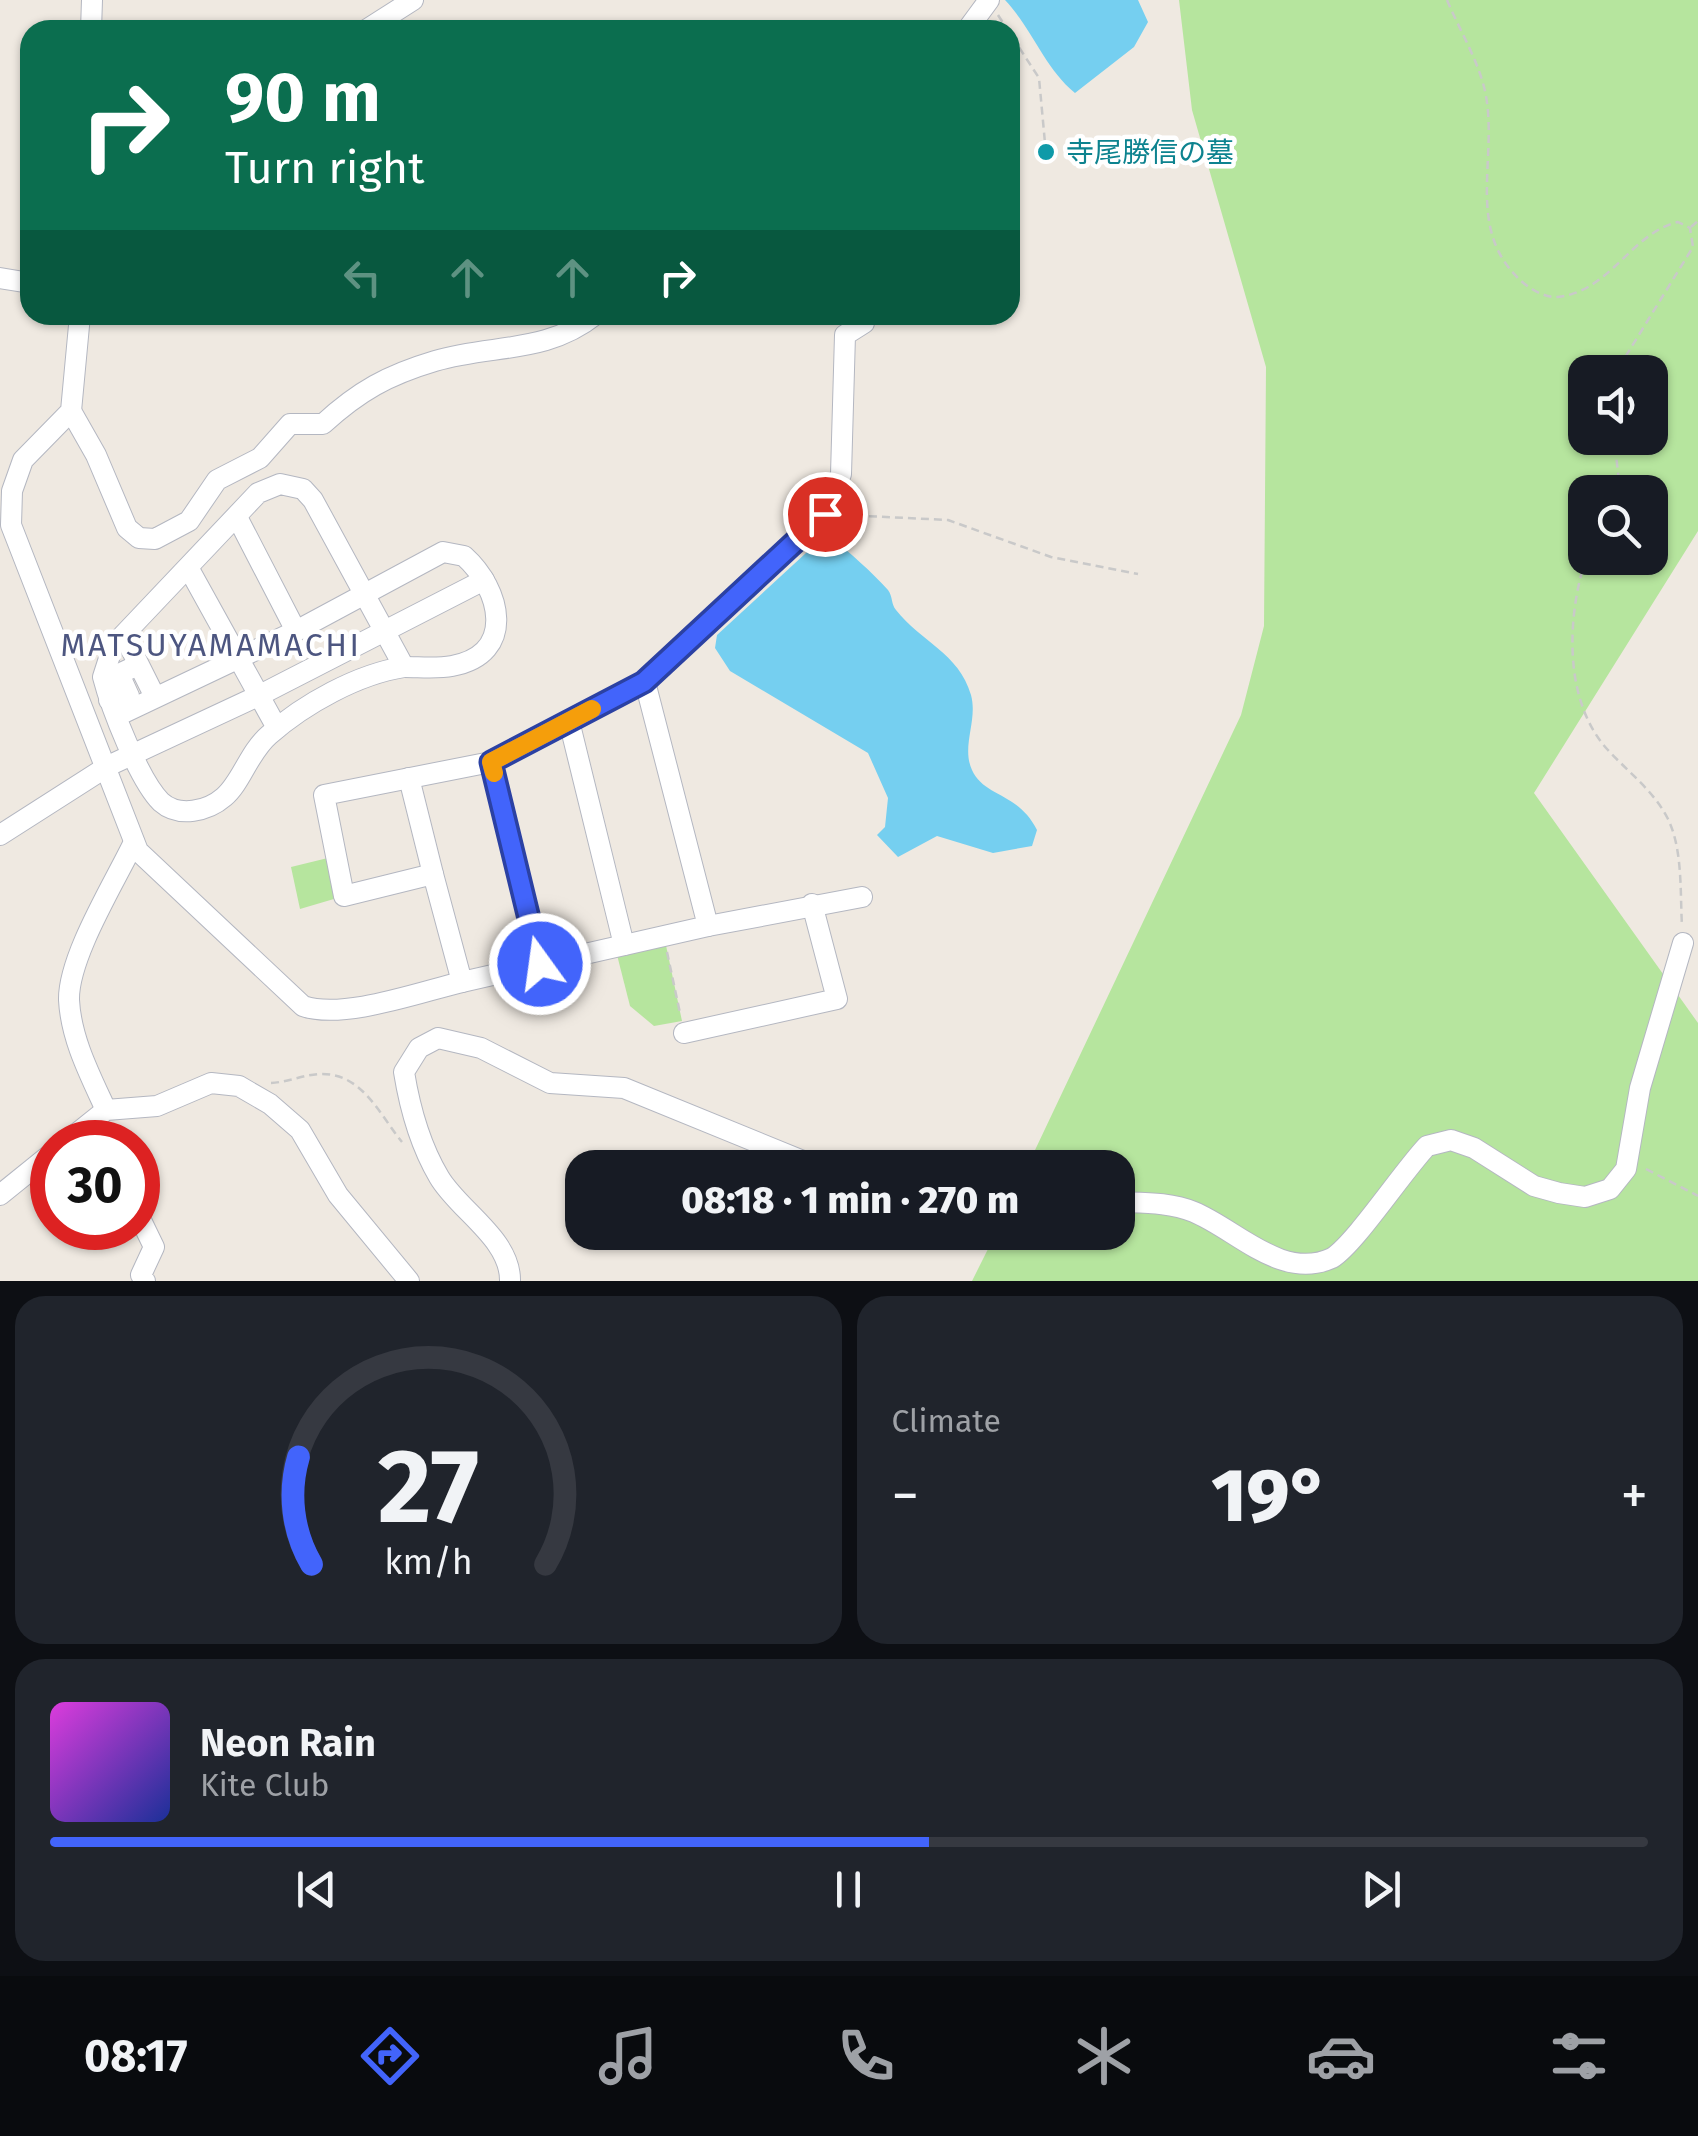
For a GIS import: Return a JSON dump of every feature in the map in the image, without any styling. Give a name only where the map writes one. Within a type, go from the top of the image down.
[{"type":"street","points":[[382,20],[413,0]]},
{"type":"street","points":[[79,325],[71,411],[127,528],[140,538],[155,540],[189,521],[217,480],[260,458],[290,424],[323,424],[360,389],[436,360],[568,336],[582,325]]},
{"type":"street","points":[[433,874],[344,896],[324,795],[491,762],[644,682],[825,514],[841,474],[844,336],[860,325]]},
{"type":"street","points":[[71,411],[23,460],[12,491],[12,524],[134,842],[194,909],[303,1006],[316,1010],[344,1008],[708,926],[862,897]]},
{"type":"street","points":[[113,708],[155,697],[296,631],[362,596],[442,552],[464,556],[494,595],[499,618],[491,643],[455,666],[379,671],[278,728],[256,748],[228,795],[199,810],[180,811],[162,803],[136,756],[113,708],[102,678],[113,646],[258,493],[280,484],[302,489],[313,500],[362,596],[404,667]]},
{"type":"street","points":[[237,517],[296,631]]},
{"type":"street","points":[[189,569],[278,728]]},
{"type":"street","points":[[0,835],[108,766],[136,756],[484,580]]},
{"type":"street","points":[[124,635],[155,697]]},
{"type":"street","points":[[113,708],[130,696],[120,674],[138,665]]},
{"type":"street","points":[[644,682],[708,926]]},
{"type":"street","points":[[570,721],[624,945]]},
{"type":"street","points":[[491,762],[540,964]]},
{"type":"street","points":[[409,778],[462,982]]},
{"type":"street","points":[[100,1120],[76,1042],[69,996],[87,942],[134,842]]},
{"type":"street","points":[[684,1033],[837,999],[812,904]]},
{"type":"street","points":[[1135,1203],[1170,1204],[1193,1212],[1266,1258],[1300,1269],[1333,1258],[1428,1146],[1451,1140],[1474,1148],[1534,1186],[1585,1197],[1610,1189],[1627,1162],[1640,1088],[1683,942]]},
{"type":"street","points":[[510,1281],[510,1271],[486,1230],[440,1180],[411,1113],[404,1072],[419,1048],[438,1038],[481,1048],[550,1083],[624,1088],[776,1150]]},
{"type":"street","points":[[95,1120],[157,1106],[210,1084],[239,1086],[300,1130],[338,1195],[409,1281]]},
{"type":"street","points":[[0,1195],[30,1171]]},
{"type":"street","points":[[145,1281],[142,1275],[153,1250]]},
{"type":"path","points":[[1447,0],[1487,102],[1492,132],[1485,188],[1487,224],[1499,259],[1529,288],[1554,298],[1579,292],[1604,279],[1661,226],[1678,222],[1690,228]]},
{"type":"path","points":[[1020,45],[1039,78],[1045,144]]},
{"type":"path","points":[[1690,228],[1698,220]]},
{"type":"path","points":[[1626,355],[1692,247],[1690,228]]},
{"type":"path","points":[[825,514],[948,520],[1050,556],[1138,574]]},
{"type":"path","points":[[1581,575],[1574,596],[1572,652],[1587,717],[1604,746],[1659,803],[1670,824],[1683,942]]},
{"type":"path","points":[[664,936],[684,1033]]},
{"type":"path","points":[[263,1083],[319,1074],[343,1078],[363,1090],[409,1149]]},
{"type":"path","points":[[1627,1162],[1663,1174],[1698,1196]]},
{"type":"green space","points":[[1179,0],[1698,0],[1698,531],[1534,793],[1698,1023],[1698,1281],[972,1281],[988,1250],[1135,1250],[1135,1150],[1035,1150],[1241,715],[1264,626],[1266,367],[1192,110]]},
{"type":"green space","points":[[336,856],[344,896],[300,909],[291,867]]},
{"type":"green space","points":[[664,936],[682,1021],[654,1026],[630,1006],[615,947]]},
{"type":"water","points":[[1005,0],[1138,0],[1148,22],[1134,47],[1075,93],[1055,72]]},
{"type":"water","points":[[832,538],[888,590],[894,608],[906,621],[958,668],[973,705],[968,752],[972,770],[977,779],[1021,808],[1029,818],[1037,830],[1032,846],[993,853],[937,836],[898,857],[877,835],[885,827],[888,798],[868,753],[730,671],[715,648],[717,635],[819,541]]},
{"type":"slow traffic","points":[[494,773],[491,762],[592,709]]},
{"type":"place","name":"寺尾勝信の墓","points":[[1046,152]]},
{"type":"district","name":"MATSUYAMAMACHI","points":[[211,645]]},
{"type":"route","points":[[540,964],[491,762],[644,682],[825,514]]}]
